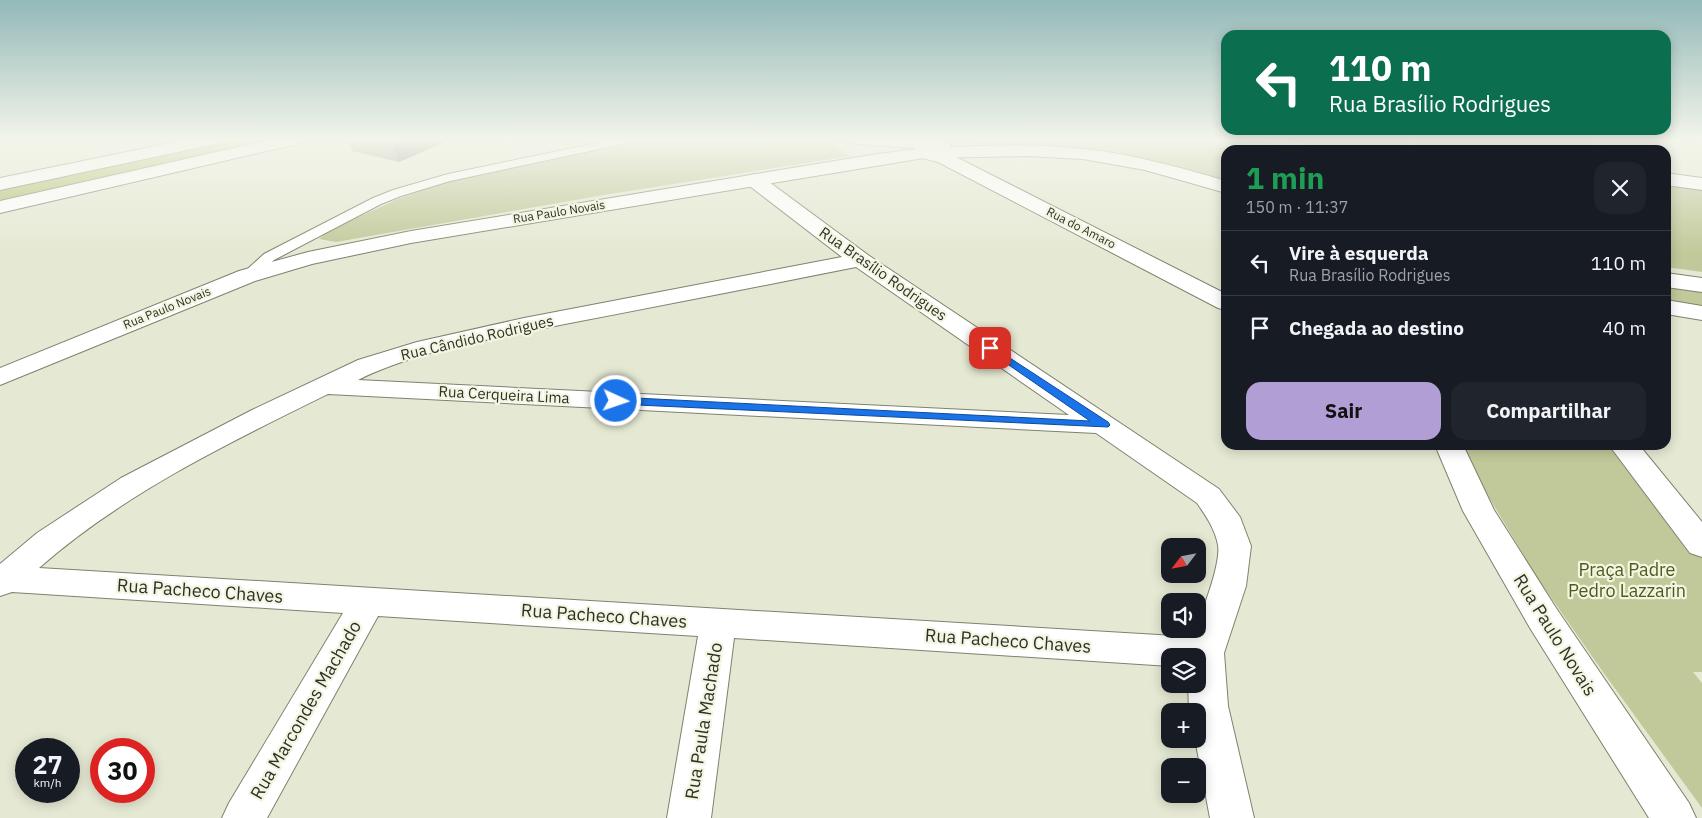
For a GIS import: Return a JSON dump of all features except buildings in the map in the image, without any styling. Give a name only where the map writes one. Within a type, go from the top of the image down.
[{"type":"street","points":[[0,184],[33,177]]},
{"type":"street","points":[[0,207],[130,177]]},
{"type":"street","name":"Rua Paulo Novais","points":[[0,377],[247,276],[308,258],[411,237],[771,177]]},
{"type":"street","name":"Rua do Amaro","points":[[981,177],[1221,300]]},
{"type":"street","name":"Rua Paulo Novais","points":[[1192,177],[1221,186]]},
{"type":"street","name":"Rua Brasílio Rodrigues","points":[[754,180],[860,260],[1208,496],[1224,517],[1235,546],[1228,586],[1206,650]]},
{"type":"street","points":[[1671,180],[1702,184]]},
{"type":"street","name":"Rua Cândido Rodrigues","points":[[2,581],[49,541],[132,485],[262,416],[367,366],[426,347],[524,325],[860,260]]},
{"type":"street","points":[[1671,281],[1702,285]]},
{"type":"street","points":[[1671,308],[1702,313]]},
{"type":"street","name":"Rua Cerqueira Lima","points":[[323,386],[1104,425]]},
{"type":"street","name":"Rua Paulo Novais","points":[[1451,450],[1479,511],[1538,610],[1674,818]]},
{"type":"street","points":[[1627,450],[1702,545]]},
{"type":"street","name":"Rua Pacheco Chaves","points":[[2,581],[1161,650]]},
{"type":"street","name":"Rua Marcondes Machado","points":[[244,818],[368,602]]},
{"type":"street","name":"Rua Paula Machado","points":[[689,818],[718,623]]},
{"type":"street","name":"Rua Brasílio Rodrigues","points":[[1206,671],[1208,706],[1232,818]]},
{"type":"lane","points":[[247,276],[269,257],[377,201],[452,177]]},
{"type":"green space","points":[[469,177],[716,177],[336,242],[319,239],[330,230],[398,199],[446,182]]},
{"type":"green space","points":[[1671,182],[1702,187],[1702,272],[1671,268]]},
{"type":"green space","points":[[1671,286],[1702,291],[1702,307],[1671,302]]},
{"type":"green space","name":"Praça Padre Pedro Lazzarin","points":[[1462,450],[1615,450],[1702,558],[1702,672],[1693,672],[1702,683],[1702,808],[1536,576]]},
{"type":"waterway","points":[[0,195],[83,177]]},
{"type":"route","points":[[616,401],[1104,425],[990,348]]}]
